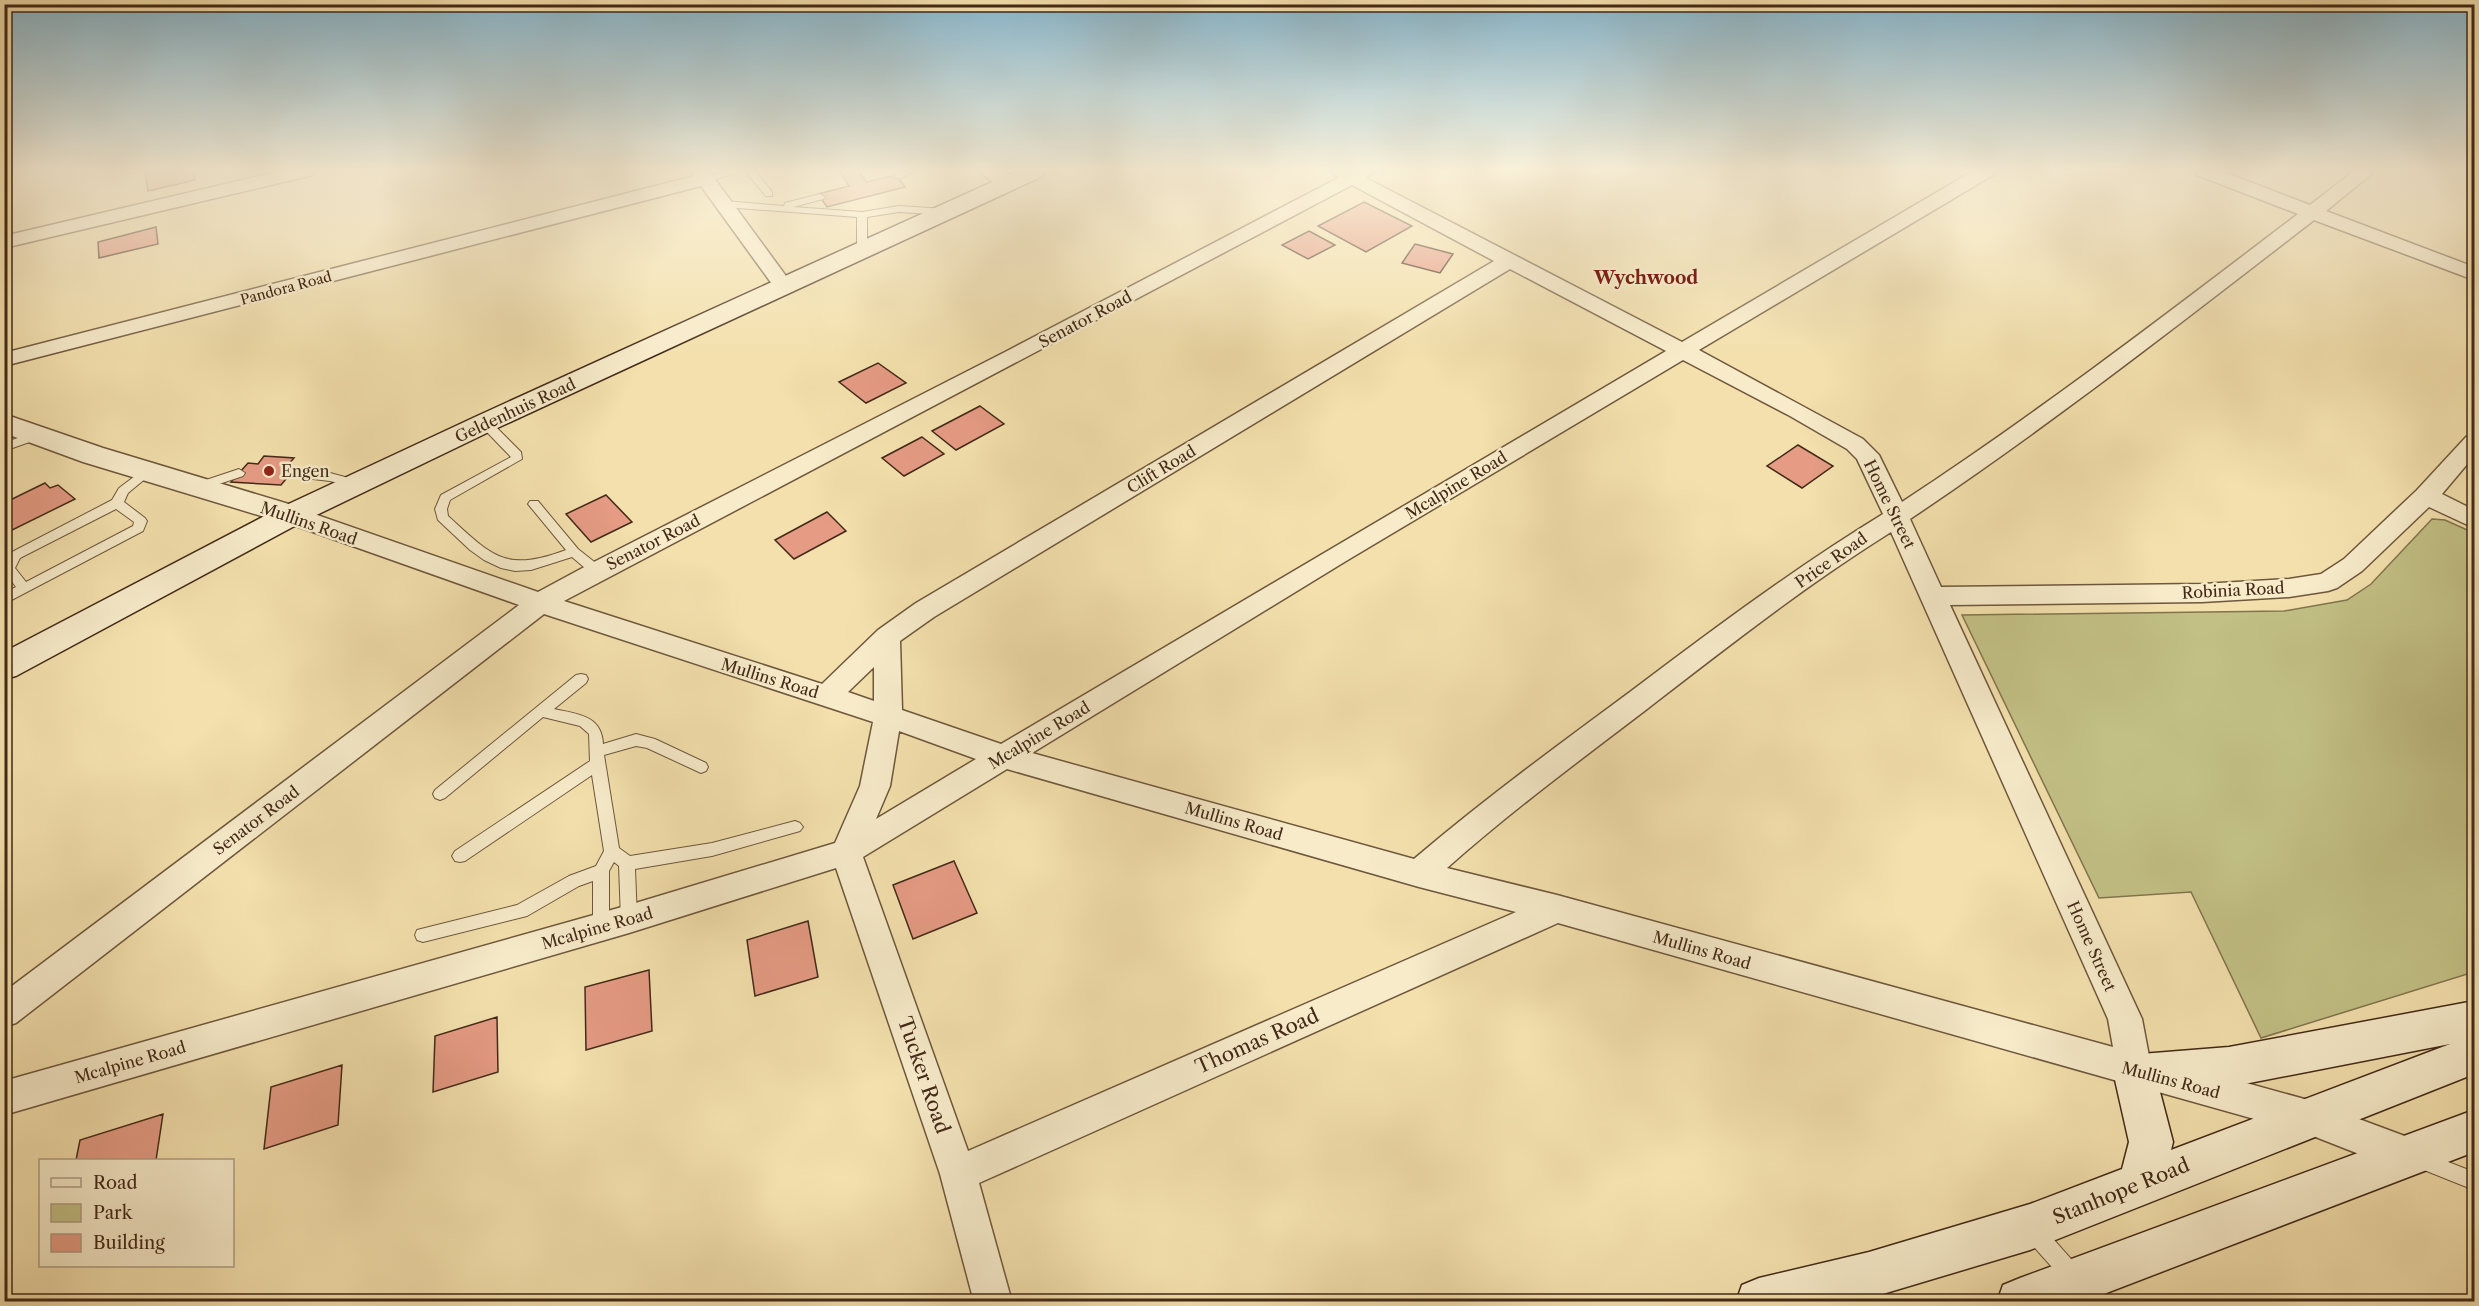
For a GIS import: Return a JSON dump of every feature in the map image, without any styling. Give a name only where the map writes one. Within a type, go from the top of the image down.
[{"type":"main road","name":"Geldenhuis Road","points":[[4,667],[291,515],[485,423],[903,232]]},
{"type":"main road","name":"Mullins Road","points":[[4,423],[147,471],[291,515]]},
{"type":"main road","points":[[2141,1183],[2151,1142],[2139,1072],[2229,1067],[2475,1020]]},
{"type":"main road","name":"Stanhope Road","points":[[1759,1302],[1869,1275],[2030,1227],[2475,1054]]},
{"type":"main road","points":[[2020,1302],[2086,1291],[2475,1131]]},
{"type":"street","points":[[4,242],[46,232]]},
{"type":"street","name":"Pandora Road","points":[[4,360],[488,232]]},
{"type":"street","points":[[744,232],[784,287]]},
{"type":"street","name":"Senator Road","points":[[4,1012],[540,603],[597,570],[1242,232]]},
{"type":"street","name":"Home Street","points":[[1456,232],[1832,430],[1855,444],[1867,455],[1934,596],[2008,765],[2059,870],[2125,1018],[2139,1072]]},
{"type":"street","name":"Mcalpine Road","points":[[4,1098],[629,919],[846,852],[1436,496],[1884,232]]},
{"type":"street","name":"Price Road","points":[[1419,874],[1479,821],[1698,655],[1854,543],[1896,518],[1988,456],[2289,232]]},
{"type":"street","points":[[2364,232],[2475,274]]},
{"type":"street","name":"Clift Road","points":[[827,696],[887,637],[925,610],[1508,261]]},
{"type":"street","name":"Robinia Road","points":[[1934,596],[2202,593],[2289,588],[2328,582],[2353,565],[2426,496],[2475,442]]},
{"type":"street","points":[[2426,496],[2475,520]]},
{"type":"street","name":"Mullins Road","points":[[291,515],[540,603],[888,716],[1004,757],[1419,874],[1557,909],[2308,1118],[2410,1156]]},
{"type":"street","points":[[846,852],[874,786],[888,716],[887,637]]},
{"type":"street","name":"Tucker Road","points":[[846,852],[958,1174],[993,1302]]},
{"type":"street","name":"Thomas Road","points":[[958,1174],[1557,909]]},
{"type":"lane","points":[[862,232],[862,251]]},
{"type":"lane","points":[[485,423],[517,455],[516,459],[445,498],[441,509],[442,517],[490,558],[516,567],[547,564],[574,552]]},
{"type":"lane","points":[[4,447],[37,435]]},
{"type":"lane","points":[[24,589],[9,568],[10,562],[16,555],[117,503],[123,491],[147,471]]},
{"type":"lane","points":[[198,487],[239,473]]},
{"type":"lane","points":[[291,473],[330,477],[357,484]]},
{"type":"lane","points":[[4,599],[139,528],[141,521],[117,503]]},
{"type":"lane","points":[[534,504],[574,552],[597,570]]},
{"type":"lane","points":[[440,794],[581,679]]},
{"type":"lane","points":[[541,711],[584,721],[592,726],[596,734],[597,758],[612,851],[601,871],[601,927]]},
{"type":"lane","points":[[460,856],[597,758],[636,740],[650,743],[701,767]]},
{"type":"lane","points":[[612,851],[627,863],[664,859],[728,847],[795,826]]},
{"type":"lane","points":[[627,863],[629,919]]},
{"type":"lane","points":[[423,935],[521,912],[574,881],[601,871]]},
{"type":"lane","name":"Mullins Road","points":[[2410,1156],[2475,1181]]},
{"type":"lane","points":[[2030,1227],[2086,1291]]},
{"type":"green space","points":[[2432,519],[2445,520],[2474,533],[2474,972],[2261,1038],[2191,892],[2099,898],[1962,615],[2284,611],[2347,600],[2371,584]]},
{"type":"building","points":[[137,232],[157,232],[158,244],[99,258],[98,242]]},
{"type":"building","points":[[1311,232],[1335,245],[1308,259],[1282,245]]},
{"type":"building","points":[[1329,232],[1401,232],[1366,252]]},
{"type":"building","points":[[1415,244],[1453,254],[1440,273],[1402,263]]},
{"type":"building","points":[[878,363],[906,383],[866,403],[839,382]]},
{"type":"building","points":[[980,406],[1004,424],[956,450],[932,431]]},
{"type":"building","points":[[922,437],[944,454],[904,476],[882,458]]},
{"type":"building","points":[[1798,445],[1833,466],[1802,488],[1767,466]]},
{"type":"building","points":[[264,456],[294,458],[287,466],[296,467],[281,485],[231,482],[248,463],[258,464]]},
{"type":"building","points":[[45,483],[50,488],[58,485],[75,499],[4,534],[4,503]]},
{"type":"building","points":[[606,495],[632,522],[591,542],[566,514]]},
{"type":"building","points":[[827,512],[846,531],[794,559],[775,540]]},
{"type":"building","points":[[954,861],[977,913],[913,939],[893,885]]},
{"type":"building","points":[[808,921],[818,977],[755,996],[747,940]]},
{"type":"building","points":[[649,970],[652,1031],[586,1050],[585,987]]},
{"type":"building","points":[[497,1017],[498,1072],[433,1092],[435,1036]]},
{"type":"building","points":[[342,1065],[338,1125],[264,1149],[271,1087]]},
{"type":"building","points":[[163,1114],[156,1159],[76,1159],[80,1140]]},
{"type":"place","name":"Engen","points":[[269,471]]},
{"type":"district","name":"Wychwood","points":[[1646,278]]}]
